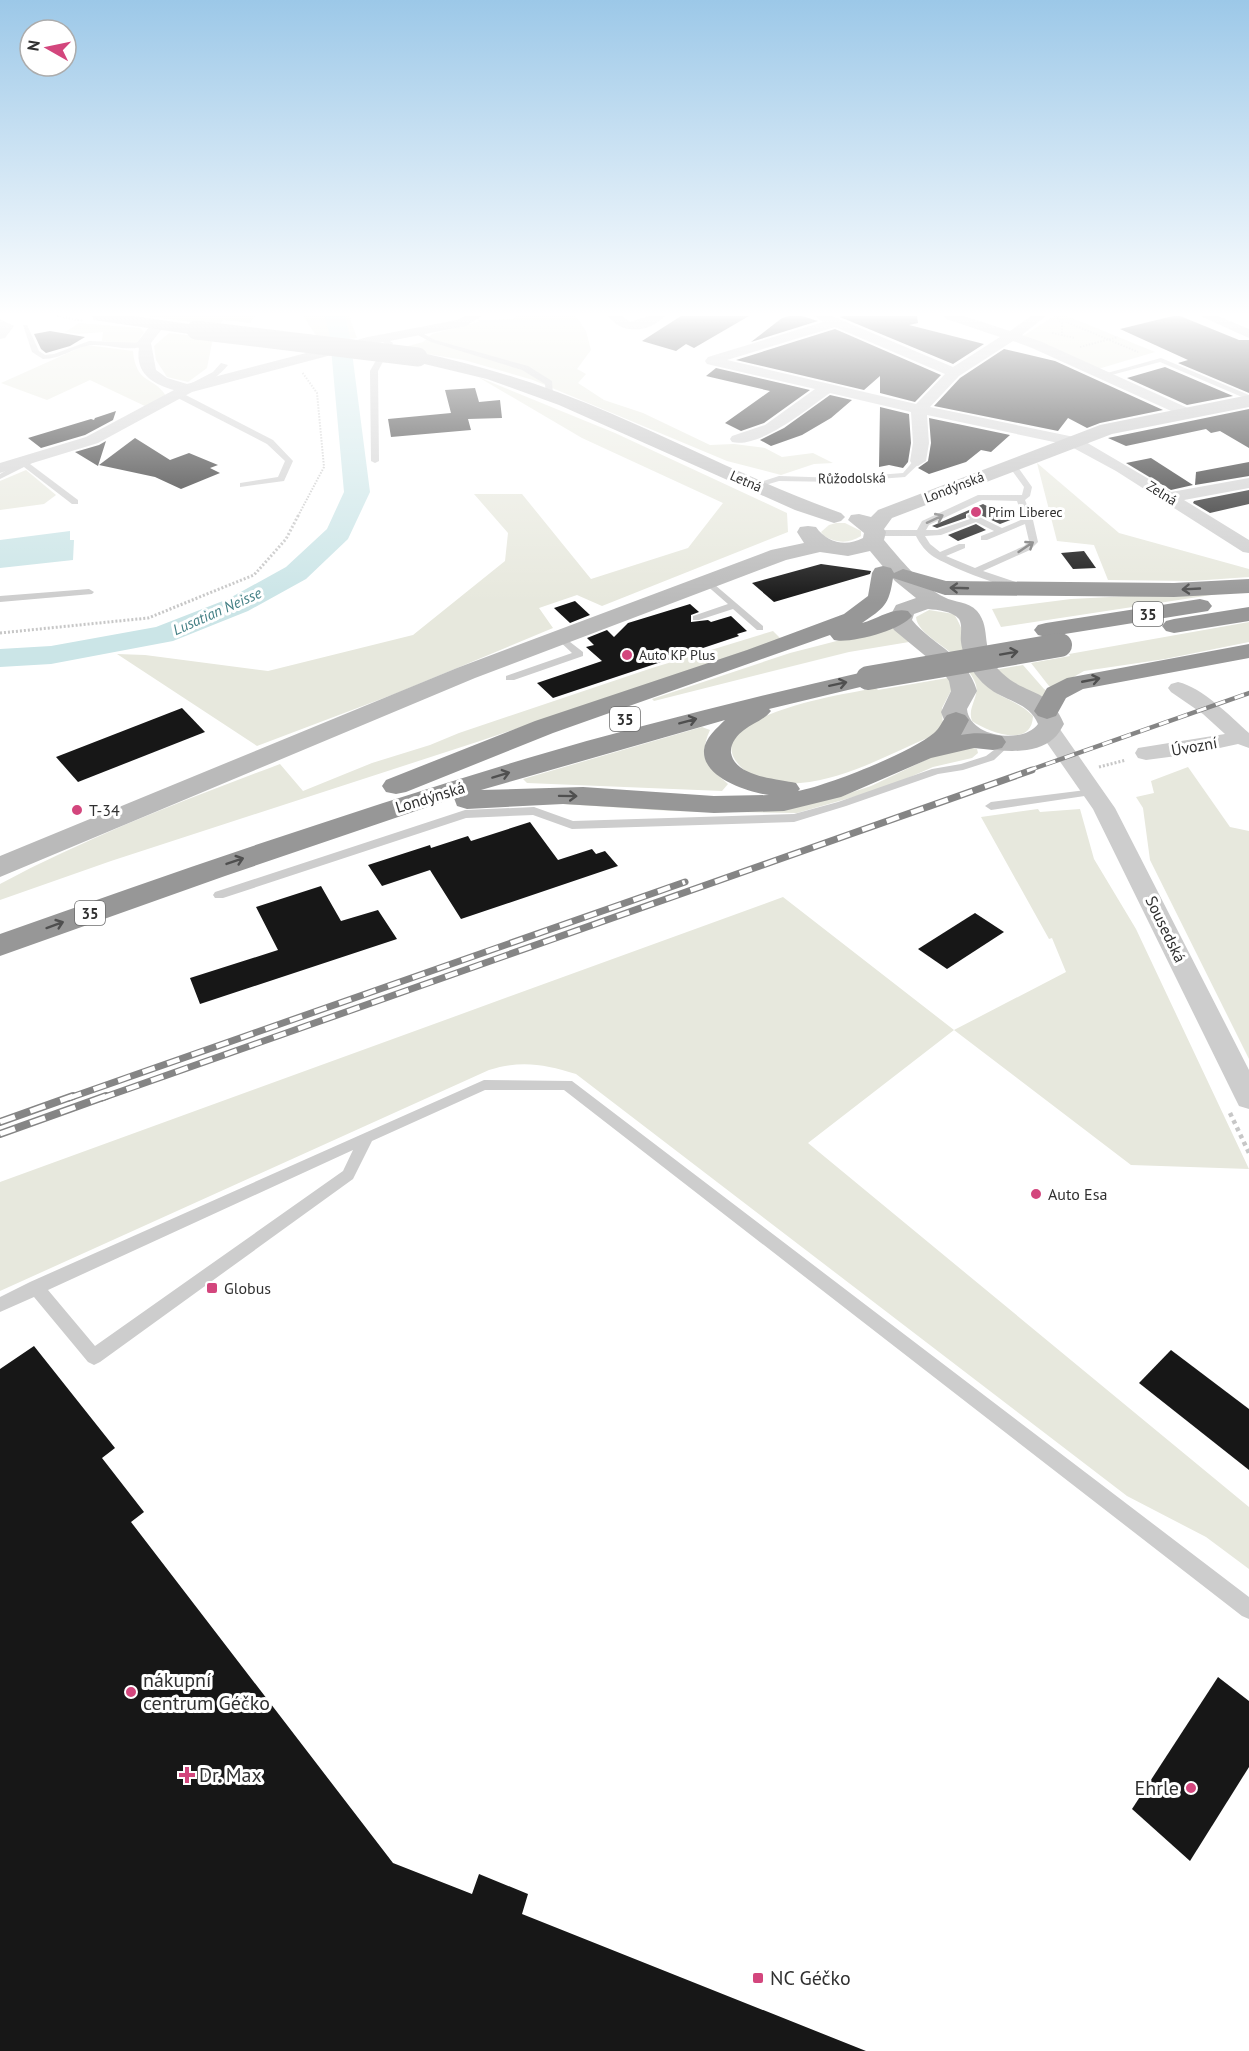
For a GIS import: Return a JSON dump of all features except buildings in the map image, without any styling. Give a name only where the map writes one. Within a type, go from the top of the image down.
[{"type":"highway","points":[[893,575],[945,588],[1123,589],[1249,586]]},
{"type":"highway","name":"35","points":[[390,798],[544,727],[852,620],[879,598],[893,575]]},
{"type":"highway","points":[[943,604],[967,606],[1036,596],[1123,589]]},
{"type":"highway","name":"35","points":[[862,670],[1053,637],[1249,598]]},
{"type":"highway","name":"35","points":[[756,655],[882,625],[902,613]]},
{"type":"highway","name":"35","points":[[1053,637],[1249,615]]},
{"type":"highway","points":[[1048,721],[1056,693],[1076,683],[1249,651]]},
{"type":"highway","name":"Londýnská","points":[[0,922],[390,798],[808,691],[862,670]]},
{"type":"highway","name":"Londýnská","points":[[0,945],[179,880],[390,798],[568,735],[744,686],[862,670]]},
{"type":"highway","name":"35","points":[[808,691],[739,721],[724,732],[717,744],[717,754],[728,771],[759,786],[804,790],[836,788]]},
{"type":"highway","name":"35","points":[[919,753],[947,736],[955,727],[956,720]]},
{"type":"highway","name":"35","points":[[390,798],[518,795],[620,797],[684,803],[774,802],[807,798],[919,753],[954,743],[974,740],[1006,743]]},
{"type":"street","points":[[0,468],[92,440],[144,412]]},
{"type":"street","name":"Letná","points":[[587,412],[755,485],[811,527]]},
{"type":"street","points":[[738,439],[771,429],[795,412]]},
{"type":"street","name":"Růžodolská","points":[[918,461],[921,443],[919,412]]},
{"type":"street","name":"Zelná","points":[[932,412],[1073,441],[1249,548]]},
{"type":"street","name":"Londýnská","points":[[811,527],[851,549],[877,529],[1012,465],[1107,429],[1185,412]]},
{"type":"street","points":[[1170,498],[1249,483]]},
{"type":"street","name":"Londýnská","points":[[0,867],[466,673],[779,555],[811,527],[843,518],[877,529]]},
{"type":"street","points":[[851,549],[873,562],[893,575],[926,596],[967,614],[971,620],[976,655],[990,676],[1005,688],[1029,698],[1048,721],[1042,736],[1006,743],[971,733],[956,720],[954,712],[956,704],[964,691],[961,678],[946,660],[902,625],[902,602],[893,575],[877,529]]},
{"type":"street","points":[[902,613],[913,605],[943,604]]},
{"type":"street","name":"Úvozní","points":[[1178,688],[1245,740]]},
{"type":"street","name":"Sousedská","points":[[1048,721],[1074,766],[1094,792],[1163,923],[1249,1098]]},
{"type":"street","name":"Úvozní","points":[[1146,753],[1245,740]]},
{"type":"street","name":"Sousedská","points":[[1006,743],[1047,752],[1074,766]]},
{"type":"lane","points":[[218,412],[270,442],[290,461],[281,479],[243,485]]},
{"type":"lane","points":[[374,412],[375,461]]},
{"type":"lane","points":[[0,477],[29,461],[75,502]]},
{"type":"lane","name":"Růžodolská","points":[[755,485],[778,478],[839,480],[905,475],[918,461]]},
{"type":"lane","points":[[1012,465],[1028,487],[1026,496],[1020,499],[981,497],[925,523],[920,533],[925,545],[939,556],[1006,583],[1032,588]]},
{"type":"lane","points":[[977,571],[1027,548],[1034,542],[1029,520],[1020,499]]},
{"type":"lane","points":[[956,509],[1001,531]]},
{"type":"lane","points":[[877,529],[920,533],[946,532],[977,519]]},
{"type":"lane","points":[[984,538],[1029,520]]},
{"type":"lane","points":[[939,556],[962,546]]},
{"type":"lane","points":[[708,582],[760,628]]},
{"type":"lane","points":[[0,599],[89,592]]},
{"type":"lane","points":[[696,618],[735,605]]},
{"type":"lane","points":[[510,678],[579,654],[561,638]]},
{"type":"lane","points":[[219,895],[465,814],[534,812],[572,825],[794,818],[936,771],[963,767],[990,758],[1006,743]]},
{"type":"lane","points":[[991,806],[1094,792]]},
{"type":"lane","points":[[0,1305],[484,1085],[567,1085],[1249,1610]]},
{"type":"lane","points":[[36,1287],[94,1357],[348,1175],[367,1137]]},
{"type":"path","points":[[0,633],[148,618],[254,575],[286,539],[324,467],[319,412]]},
{"type":"shaded area","points":[[537,412],[563,412],[615,433],[787,513],[788,532],[602,606],[577,595],[539,608],[553,628],[397,693],[257,746],[117,654],[145,655],[268,671],[413,635],[505,561],[508,533],[474,494],[522,494],[591,579],[688,548],[723,503],[582,438]]},
{"type":"shaded area","points":[[609,412],[639,412],[710,445],[734,444],[765,448],[782,457],[813,453],[833,463],[814,464],[781,475],[727,461]]},
{"type":"shaded area","points":[[1037,463],[1119,533],[1249,569],[1249,577],[1192,581],[1108,580],[1094,545],[1057,541]]},
{"type":"shaded area","points":[[26,470],[56,495],[44,504],[0,510],[0,481]]},
{"type":"shaded area","points":[[845,523],[861,531],[861,536],[842,542],[824,536],[821,532],[829,525]]},
{"type":"shaded area","points":[[1244,590],[1001,627],[992,609],[1071,599]]},
{"type":"shaded area","points":[[929,610],[954,614],[976,669],[987,685],[997,694],[1021,706],[1033,716],[1031,726],[1025,732],[1017,735],[998,733],[972,721],[971,712],[976,694],[975,682],[956,657],[928,635],[918,623],[916,617]]},
{"type":"shaded area","points":[[1249,622],[1249,642],[1165,659],[1084,671],[1054,688],[1049,686],[1031,663],[1070,656],[1069,654]]},
{"type":"shaded area","points":[[895,626],[915,641],[849,652],[654,701],[652,699],[790,653]]},
{"type":"shaded area","points":[[773,631],[781,639],[483,740],[111,861],[0,900],[0,884],[68,850],[280,764],[303,791],[372,763],[430,745],[459,733],[652,668]]},
{"type":"shaded area","points":[[1023,665],[1049,692],[1042,699],[1014,687],[994,670]]},
{"type":"shaded area","points":[[953,677],[955,683],[942,708],[943,728],[932,736],[884,758],[834,777],[800,783],[770,781],[748,773],[732,751],[736,735],[754,722],[779,711],[836,695]]},
{"type":"shaded area","points":[[702,727],[710,730],[705,747],[707,760],[715,772],[728,784],[722,791],[527,783],[523,779]]},
{"type":"shaded area","points":[[970,747],[977,749],[978,753],[972,758],[933,767],[885,788],[797,813],[671,811],[548,803],[696,807],[844,795],[871,786],[932,757]]},
{"type":"shaded area","points":[[1188,767],[1230,827],[1249,831],[1249,1059],[1150,860],[1143,808],[1136,797],[1154,793],[1151,781]]},
{"type":"shaded area","points":[[1038,809],[1040,812],[1080,809],[1094,859],[1136,929],[1249,1169],[1131,1165],[954,1030],[1066,972],[1052,938],[1049,939],[981,817]]},
{"type":"shaded area","points":[[783,897],[954,1030],[808,1143],[1249,1507],[1249,1569],[1206,1537],[1127,1496],[576,1074],[553,1068],[522,1064],[489,1070],[0,1291],[0,1182]]},
{"type":"water","points":[[70,531],[70,540],[74,540],[73,560],[0,568],[0,540]]},
{"type":"waterway","name":"Lusatian Neisse","points":[[0,658],[51,655],[163,635],[238,605],[296,573],[339,533],[357,492],[348,412]]},
{"type":"railway","points":[[1027,771],[1249,693]]},
{"type":"railway","points":[[102,1098],[1032,770]]},
{"type":"railway","points":[[69,1098],[685,882]]},
{"type":"railway","points":[[0,1122],[73,1096]]},
{"type":"railway","points":[[0,1134],[106,1096]]},
{"type":"place","name":"Prim Liberec","points":[[976,512]]},
{"type":"place","name":"Auto KP Plus","points":[[627,655]]},
{"type":"place","name":"T-34","points":[[77,810]]},
{"type":"place","name":"Auto Esa","points":[[1036,1194]]},
{"type":"place","name":"Globus","points":[[212,1288]]},
{"type":"place","name":"nákupní centrum Géčko","points":[[131,1692]]},
{"type":"place","name":"Dr. Max","points":[[187,1775]]},
{"type":"place","name":"Ehrle","points":[[1191,1788]]},
{"type":"place","name":"NC Géčko","points":[[758,1978]]}]
